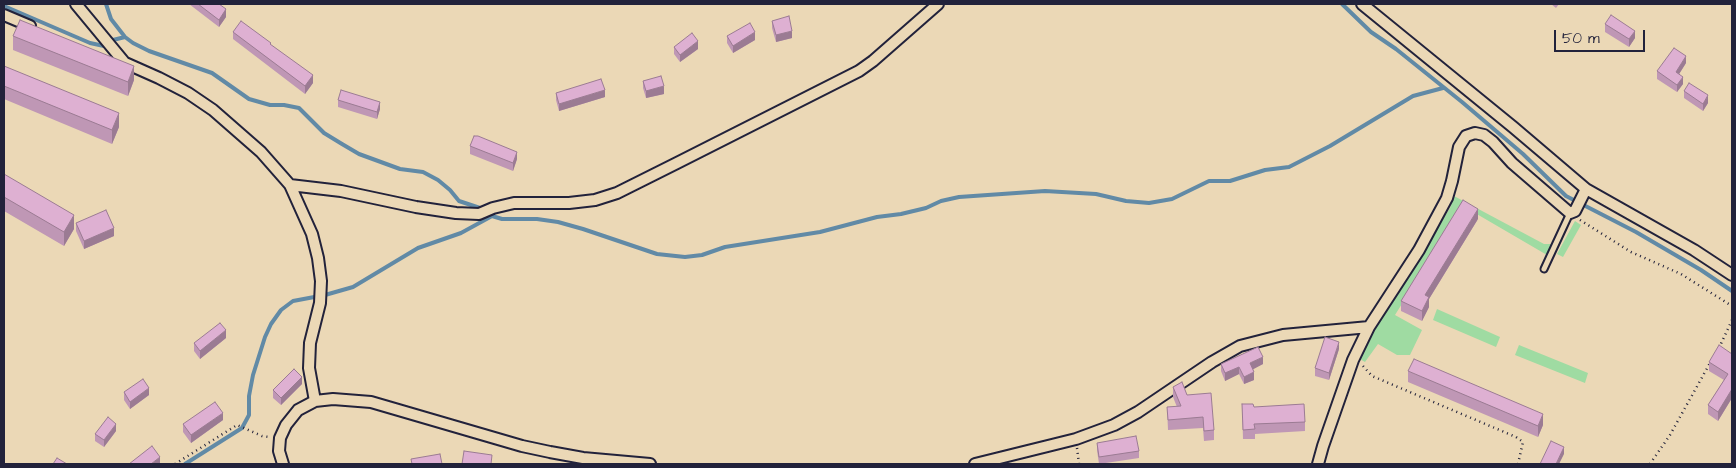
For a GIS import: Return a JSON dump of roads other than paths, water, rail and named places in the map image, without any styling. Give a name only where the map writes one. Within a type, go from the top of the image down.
[{"type":"street","points":[[76,4],[124,62]]},
{"type":"street","points":[[290,185],[341,191],[416,207],[456,213],[479,214],[492,208],[514,203],[560,204],[595,200],[617,193],[859,71],[938,4]]},
{"type":"street","points":[[1362,4],[1513,127],[1584,193],[1694,250],[1732,275]]},
{"type":"street","points":[[4,15],[41,30]]},
{"type":"street","points":[[105,55],[159,78],[214,110],[261,152],[290,185],[312,234],[318,258],[320,303],[310,343],[309,368],[315,401]]},
{"type":"street","points":[[1318,464],[1325,438],[1353,360],[1368,327],[1419,250],[1447,198],[1459,147],[1466,136],[1475,133],[1484,135],[1512,163],[1573,212],[1584,193]]},
{"type":"street","points":[[975,464],[1076,439],[1114,425],[1138,412],[1212,362],[1240,346],[1283,335],[1368,327]]},
{"type":"street","points":[[283,464],[279,451],[280,438],[286,424],[298,410],[315,401],[333,399],[371,402],[522,446],[550,452],[582,458],[650,464]]},
{"type":"lane","points":[[1544,269],[1573,212]]},
{"type":"waterway","points":[[106,4],[111,19],[125,37],[133,43],[149,51],[212,73],[249,99],[270,105],[299,108],[324,133],[359,154],[400,169],[423,172],[438,180],[459,201],[480,208],[492,216],[502,219],[537,219],[558,222],[657,254],[685,257],[702,255],[725,247],[820,232],[877,217],[926,208],[941,201],[959,197],[1045,191],[1096,194],[1126,201],[1149,203],[1172,199],[1209,181],[1230,181],[1265,170],[1289,167],[1330,146],[1413,96],[1443,88]]},
{"type":"waterway","points":[[1342,4],[1371,32],[1396,49],[1523,154],[1566,196],[1636,232],[1701,270],[1732,291]]},
{"type":"waterway","points":[[4,6],[90,43],[104,46]]},
{"type":"waterway","points":[[113,40],[125,37]]},
{"type":"waterway","points":[[185,464],[242,428],[249,415],[249,396],[253,375],[265,337],[281,310],[293,301],[353,287],[418,248],[461,233],[492,216]]}]
